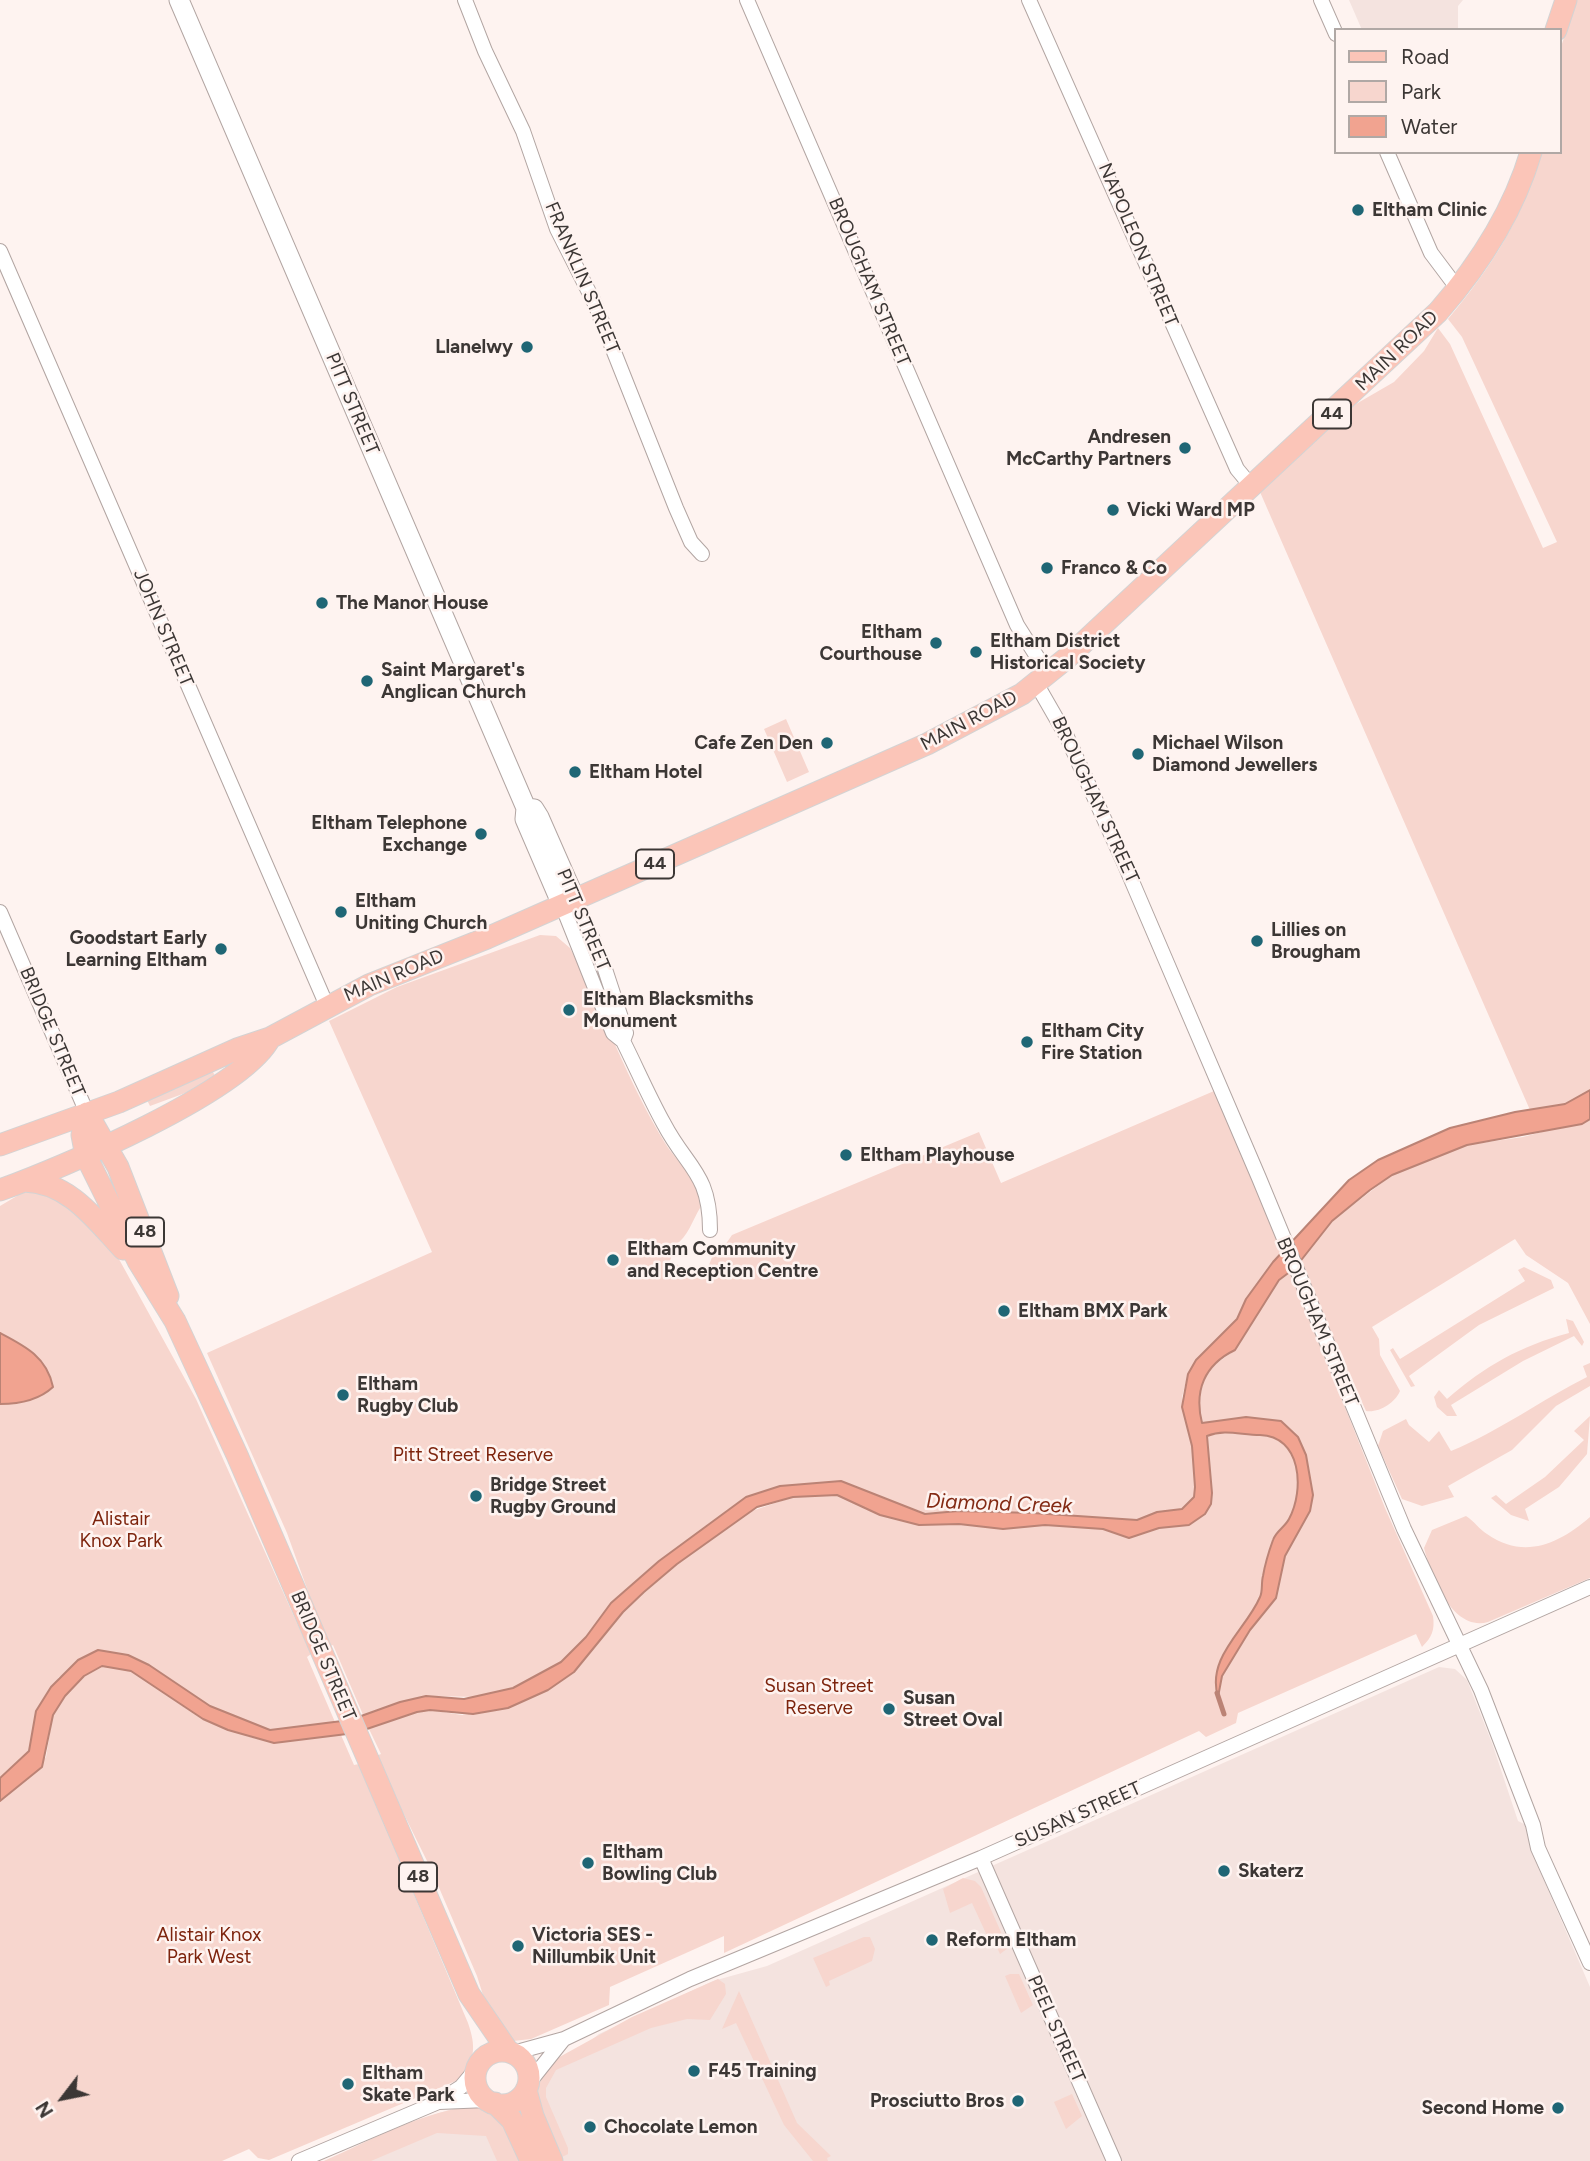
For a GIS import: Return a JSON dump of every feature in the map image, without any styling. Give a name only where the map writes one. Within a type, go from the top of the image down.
[{"type":"main road","points":[[1557,28],[1566,0]]},
{"type":"main road","name":"MAIN ROAD","points":[[0,1145],[87,1113],[237,1049],[270,1038],[327,1006],[927,744],[990,712],[1042,679],[1426,325],[1458,289],[1508,211],[1530,154]]},
{"type":"main road","name":"MAIN ROAD","points":[[0,1190],[106,1146],[237,1072],[258,1056],[270,1038]]},
{"type":"main road","name":"BRIDGE STREET","points":[[87,1113],[106,1146],[154,1254],[175,1321]]},
{"type":"main road","name":"BRIDGE STREET","points":[[87,1113],[82,1135],[86,1156],[138,1261],[175,1321],[245,1474],[469,1994],[479,2038],[478,2066]]},
{"type":"main road","points":[[24,1181],[49,1185],[73,1198],[138,1261]]},
{"type":"main road","name":"BRIDGE STREET","points":[[469,1994],[510,2052]]},
{"type":"main road","points":[[478,2066],[492,2053],[510,2052]]},
{"type":"main road","name":"48","points":[[510,2052],[524,2063],[533,2116],[552,2161]]},
{"type":"main road","name":"48","points":[[478,2066],[476,2086],[512,2120],[531,2161]]},
{"type":"main road","points":[[491,2102],[512,2102],[527,2087]]},
{"type":"street","name":"PITT STREET","points":[[179,0],[526,808],[526,823],[568,902],[607,1020],[615,1036],[624,1041],[664,1124],[699,1174],[707,1197],[710,1230]]},
{"type":"street","name":"FRANKLIN STREET","points":[[465,0],[485,51],[523,131],[558,229],[595,304],[676,508],[691,542],[702,554]]},
{"type":"street","name":"BROUGHAM STREET","points":[[747,0],[1017,625],[1130,877],[1259,1178],[1416,1557],[1460,1644],[1499,1736],[1540,1853],[1590,1963]]},
{"type":"street","name":"NAPOLEON STREET","points":[[1029,0],[1237,469],[1252,487]]},
{"type":"street","points":[[1321,0],[1334,29]]},
{"type":"street","points":[[1388,154],[1431,253],[1458,289]]},
{"type":"street","name":"JOHN STREET","points":[[0,251],[327,1006]]},
{"type":"street","name":"BRIDGE STREET","points":[[0,912],[87,1113]]},
{"type":"street","name":"SUSAN STREET","points":[[510,2052],[564,2039],[690,1979],[981,1858],[1590,1587]]},
{"type":"street","name":"PEEL STREET","points":[[981,1858],[1114,2161]]},
{"type":"street","name":"SUSAN STREET","points":[[527,2087],[564,2039]]},
{"type":"street","points":[[299,2161],[436,2103],[461,2087],[478,2066]]},
{"type":"street","points":[[436,2103],[491,2102]]},
{"type":"shaded area","points":[[1349,0],[1463,0],[1458,6],[1458,28],[1361,28]]},
{"type":"shaded area","points":[[1439,1667],[1455,1669],[1467,1680],[1518,1821],[1526,1825],[1531,1850],[1590,1987],[1590,2161],[558,2161],[536,2084],[599,2034],[713,1981],[767,1966]]},
{"type":"shaded area","points":[[455,2108],[525,2161],[324,2161],[421,2119]]},
{"type":"green space","points":[[1576,0],[1590,0],[1590,1090],[1565,1104],[1530,1110],[1260,492],[1356,404],[1394,382],[1424,351],[1438,328],[1450,344],[1543,548],[1557,542],[1462,337],[1448,319],[1479,280],[1504,240],[1525,198],[1540,154],[1562,154],[1562,44]]},
{"type":"green space","points":[[786,719],[809,772],[787,782],[764,729]]},
{"type":"green space","name":"Pitt Street Reserve","points":[[540,935],[556,936],[570,948],[651,1119],[697,1189],[700,1208],[687,1233],[675,1245],[670,1261],[704,1278],[714,1252],[723,1248],[732,1235],[979,1132],[1001,1183],[1214,1091],[1283,1253],[1246,1299],[1237,1319],[1196,1360],[1188,1374],[1182,1397],[1192,1446],[1194,1497],[1182,1509],[1157,1512],[1137,1520],[1033,1513],[958,1511],[925,1514],[840,1481],[780,1486],[746,1497],[659,1561],[611,1603],[586,1637],[561,1662],[544,1674],[513,1688],[480,1697],[426,1696],[364,1717],[333,1645],[328,1647],[287,1533],[207,1353],[432,1252],[329,1021],[397,987]]},
{"type":"green space","points":[[212,1070],[215,1076],[188,1092],[150,1106],[147,1100]]},
{"type":"green space","points":[[1590,1119],[1590,1324],[1568,1283],[1526,1255],[1515,1239],[1372,1327],[1379,1339],[1380,1355],[1400,1391],[1386,1406],[1366,1411],[1299,1263],[1332,1221],[1392,1175],[1467,1145],[1523,1137]]},
{"type":"green space","name":"Alistair Knox Park","points":[[27,1190],[53,1193],[110,1245],[120,1261],[196,1399],[311,1654],[307,1657],[335,1722],[271,1730],[234,1720],[196,1700],[128,1655],[59,1677],[36,1711],[29,1751],[0,1778],[0,1206]]},
{"type":"green space","points":[[1524,1267],[1551,1280],[1554,1288],[1479,1325],[1409,1376],[1415,1386],[1411,1387],[1390,1350],[1393,1348],[1400,1359],[1525,1281],[1518,1270]]},
{"type":"green space","name":"Susan Street Reserve","points":[[1291,1271],[1385,1508],[1433,1616],[1432,1633],[1422,1647],[1416,1634],[1238,1713],[1236,1723],[1206,1737],[1199,1731],[724,1953],[724,1936],[610,1987],[609,2005],[531,2039],[513,2041],[488,2011],[477,1976],[431,1869],[380,1766],[376,1756],[381,1754],[369,1729],[389,1719],[430,1710],[462,1715],[508,1708],[548,1690],[574,1672],[623,1612],[677,1564],[746,1513],[793,1497],[837,1495],[880,1515],[919,1525],[959,1524],[1003,1529],[1045,1525],[1103,1529],[1129,1538],[1159,1528],[1189,1525],[1205,1514],[1211,1504],[1212,1493],[1206,1437],[1197,1404],[1199,1387],[1213,1366],[1235,1350],[1279,1280]]},
{"type":"green space","points":[[1566,1319],[1573,1321],[1584,1342],[1582,1346],[1574,1336],[1523,1361],[1451,1405],[1457,1416],[1447,1416],[1437,1407],[1434,1397],[1439,1390],[1447,1399],[1504,1358],[1569,1333]]},
{"type":"green space","points":[[1590,1363],[1590,1386],[1556,1406],[1512,1450],[1448,1486],[1454,1497],[1422,1506],[1402,1499],[1378,1446],[1383,1431],[1406,1419],[1409,1425],[1429,1442],[1439,1431],[1451,1451],[1587,1377],[1583,1366]]},
{"type":"green space","points":[[1590,1416],[1587,1454],[1559,1487],[1525,1509],[1529,1521],[1511,1515],[1491,1498],[1496,1495],[1506,1504],[1545,1477],[1584,1440],[1574,1431]]},
{"type":"green space","points":[[1466,1516],[1484,1532],[1501,1542],[1528,1547],[1554,1541],[1590,1517],[1590,1578],[1488,1622],[1475,1623],[1464,1618],[1445,1599],[1424,1548],[1432,1530]]},
{"type":"green space","name":"Alistair Knox Park West","points":[[102,1666],[131,1671],[202,1719],[250,1737],[274,1743],[341,1735],[354,1765],[359,1764],[468,2023],[473,2053],[458,2080],[269,2160],[258,2158],[249,2149],[222,2161],[0,2161],[0,1801],[46,1757],[53,1714],[65,1696],[84,1676]]},
{"type":"green space","points":[[963,1878],[975,1881],[981,1887],[1008,1948],[1000,1954],[993,1939],[989,1940],[972,1903],[950,1913],[943,1889]]},
{"type":"green space","points":[[870,1937],[875,1949],[872,1961],[829,1981],[830,1985],[826,1987],[813,1958]]},
{"type":"green space","points":[[1019,1974],[1033,2005],[1021,2013],[1005,1976]]},
{"type":"green space","points":[[718,1979],[725,1984],[726,1994],[710,2020],[687,2019],[651,2028],[556,2070],[546,2088],[546,2097],[568,2148],[568,2154],[560,2158],[534,2092],[554,2060],[632,2017]]},
{"type":"green space","points":[[739,1991],[797,2123],[831,2156],[827,2158],[828,2161],[813,2161],[784,2125],[736,2023],[722,2029]]},
{"type":"green space","points":[[1072,2094],[1082,2116],[1066,2129],[1054,2102]]},
{"type":"green space","points":[[480,2106],[499,2114],[525,2161],[497,2161],[486,2136],[437,2133],[371,2161],[324,2161],[420,2119],[460,2108]]},
{"type":"water","points":[[1590,1090],[1590,1119],[1582,1124],[1467,1145],[1392,1175],[1370,1190],[1332,1221],[1295,1268],[1279,1280],[1235,1350],[1224,1356],[1209,1371],[1199,1400],[1202,1423],[1246,1417],[1281,1421],[1298,1437],[1306,1455],[1313,1495],[1310,1511],[1285,1556],[1276,1598],[1250,1630],[1222,1676],[1218,1697],[1216,1683],[1222,1656],[1260,1597],[1273,1540],[1289,1519],[1297,1493],[1296,1466],[1291,1454],[1284,1444],[1274,1438],[1260,1435],[1227,1433],[1207,1436],[1212,1493],[1211,1504],[1205,1514],[1189,1525],[1159,1528],[1129,1538],[1103,1529],[1045,1525],[1003,1529],[959,1524],[919,1525],[880,1515],[837,1495],[793,1497],[757,1507],[677,1564],[644,1592],[623,1612],[574,1672],[548,1690],[508,1708],[473,1714],[430,1710],[355,1733],[274,1743],[228,1730],[203,1719],[131,1671],[102,1666],[84,1676],[65,1696],[53,1715],[42,1767],[0,1801],[0,1778],[29,1751],[36,1711],[51,1687],[78,1660],[98,1650],[128,1655],[149,1665],[210,1706],[270,1730],[350,1720],[400,1702],[426,1696],[464,1699],[513,1688],[561,1662],[586,1637],[611,1603],[659,1561],[746,1497],[780,1486],[841,1481],[925,1514],[958,1511],[1033,1513],[1137,1520],[1157,1512],[1182,1509],[1194,1497],[1195,1487],[1192,1446],[1182,1407],[1188,1374],[1196,1360],[1237,1319],[1246,1299],[1273,1262],[1349,1180],[1378,1160],[1450,1128],[1515,1112],[1565,1104]]},
{"type":"water","points":[[0,1333],[26,1348],[40,1360],[53,1387],[28,1400],[0,1404]]},
{"type":"waterway","points":[[1217,1693],[1224,1714]]},
{"type":"place","name":"Eltham Clinic","points":[[1358,210]]},
{"type":"place","name":"Llanelwy","points":[[527,347]]},
{"type":"place","name":"Andresen McCarthy Partners","points":[[1185,448]]},
{"type":"place","name":"Vicki Ward MP","points":[[1113,510]]},
{"type":"place","name":"Franco & Co","points":[[1047,568]]},
{"type":"place","name":"The Manor House","points":[[322,603]]},
{"type":"place","name":"Eltham Courthouse","points":[[936,643]]},
{"type":"place","name":"Eltham District Historical Society","points":[[976,652]]},
{"type":"place","name":"Saint Margaret's Anglican Church","points":[[367,681]]},
{"type":"place","name":"Cafe Zen Den","points":[[827,743]]},
{"type":"place","name":"Michael Wilson Diamond Jewellers","points":[[1138,754]]},
{"type":"place","name":"Eltham Hotel","points":[[575,772]]},
{"type":"place","name":"Eltham Telephone Exchange","points":[[481,834]]},
{"type":"place","name":"Eltham Uniting Church","points":[[341,912]]},
{"type":"place","name":"Lillies on Brougham","points":[[1257,941]]},
{"type":"place","name":"Goodstart Early Learning Eltham","points":[[221,949]]},
{"type":"place","name":"Eltham Blacksmiths Monument","points":[[569,1010]]},
{"type":"place","name":"Eltham City Fire Station","points":[[1027,1042]]},
{"type":"place","name":"Eltham Playhouse","points":[[846,1155]]},
{"type":"place","name":"Eltham Community and Reception Centre","points":[[613,1260]]},
{"type":"place","name":"Eltham BMX Park","points":[[1004,1311]]},
{"type":"place","name":"Eltham Rugby Club","points":[[343,1395]]},
{"type":"place","name":"Bridge Street Rugby Ground","points":[[476,1496]]},
{"type":"place","name":"Susan Street Oval","points":[[889,1709]]},
{"type":"place","name":"Eltham Bowling Club","points":[[588,1863]]},
{"type":"place","name":"Skaterz","points":[[1224,1871]]},
{"type":"place","name":"Reform Eltham","points":[[932,1940]]},
{"type":"place","name":"Victoria SES - Nillumbik Unit","points":[[518,1946]]},
{"type":"place","name":"F45 Training","points":[[694,2071]]},
{"type":"place","name":"Eltham Skate Park","points":[[348,2084]]},
{"type":"place","name":"Prosciutto Bros","points":[[1018,2101]]},
{"type":"place","name":"Second Home","points":[[1558,2108]]},
{"type":"place","name":"Chocolate Lemon","points":[[590,2127]]},
{"type":"water label","name":"Diamond Creek","points":[[999,1504]]}]
